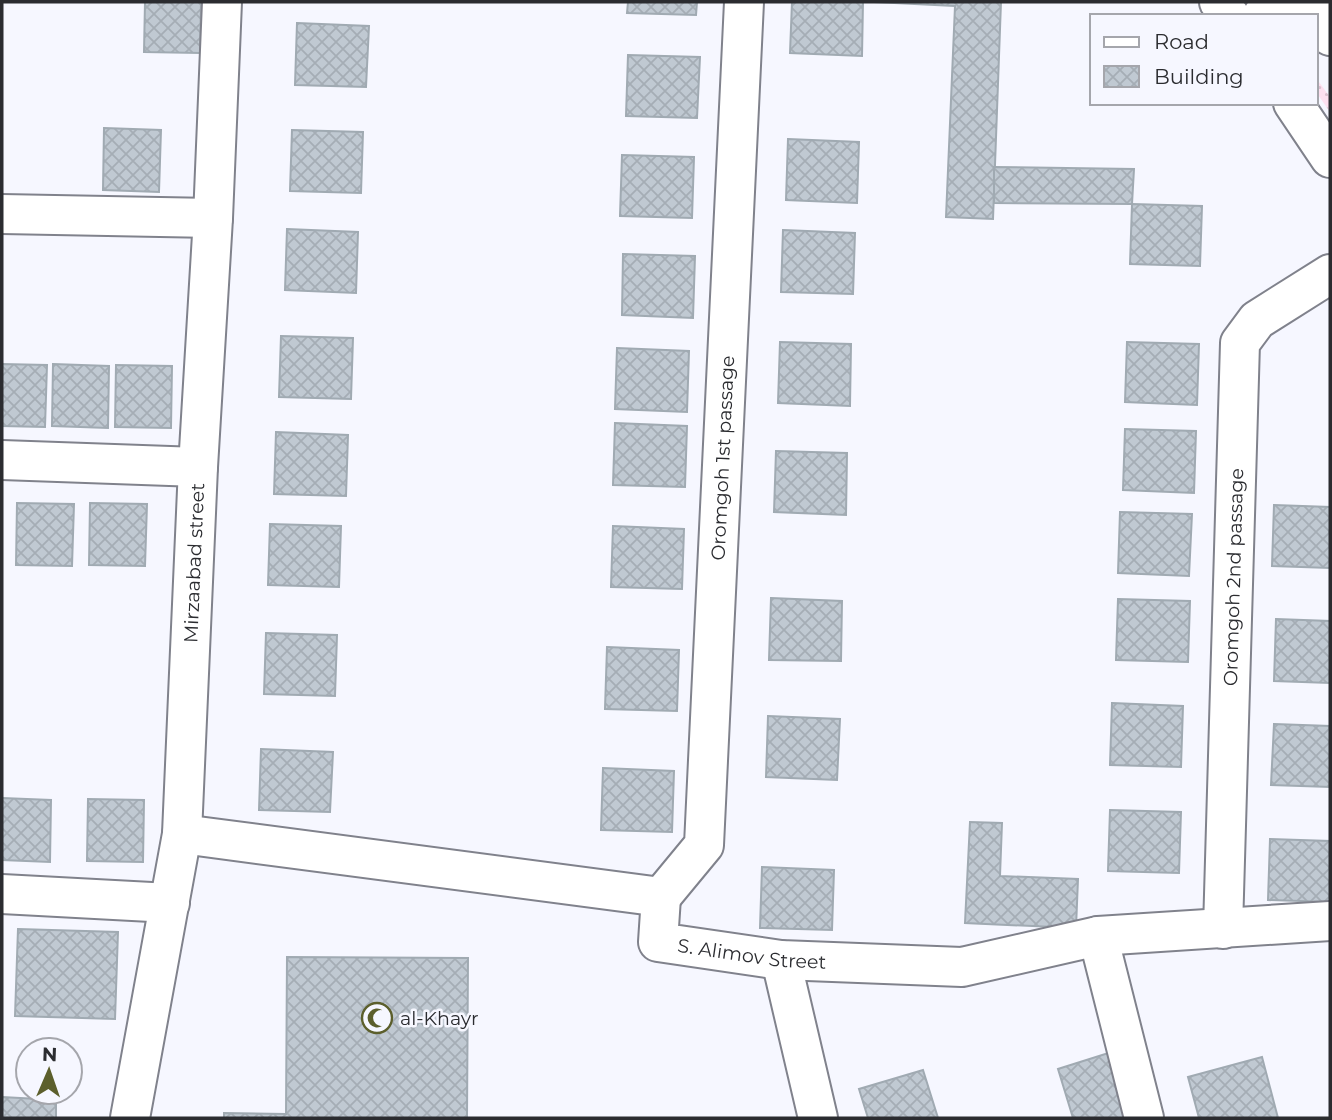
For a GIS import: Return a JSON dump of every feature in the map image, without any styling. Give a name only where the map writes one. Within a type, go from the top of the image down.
[{"type":"main road","name":"Mirzaabad street","points":[[130,1118],[182,834],[222,2]]},
{"type":"main road","name":"Oromgoh 1st passage","points":[[661,897],[704,845],[744,2]]},
{"type":"main road","points":[[1263,14],[1268,7],[1280,2]]},
{"type":"main road","points":[[1318,18],[1330,36]]},
{"type":"main road","points":[[1294,105],[1330,158]]},
{"type":"main road","points":[[2,214],[213,218]]},
{"type":"main road","name":"Oromgoh 2nd passage","points":[[1223,929],[1240,343],[1256,320],[1330,274]]},
{"type":"main road","points":[[2,460],[198,467]]},
{"type":"main road","points":[[182,834],[661,897]]},
{"type":"main road","points":[[2,894],[170,903]]},
{"type":"main road","name":"S. Alimov Street","points":[[661,897],[657,942],[781,960],[962,967],[1098,936],[1330,921]]},
{"type":"main road","points":[[1098,936],[1144,1118]]},
{"type":"main road","points":[[781,960],[818,1118]]},
{"type":"shaded area","points":[[1318,81],[1330,97],[1330,112],[1318,95]]},
{"type":"building","points":[[145,2],[201,2],[200,53],[144,52]]},
{"type":"building","points":[[628,2],[697,2],[696,15],[627,13]]},
{"type":"building","points":[[792,2],[863,2],[862,56],[790,53]]},
{"type":"building","points":[[874,2],[1001,2],[993,219],[946,217],[955,6]]},
{"type":"building","points":[[297,23],[369,26],[366,87],[295,85]]},
{"type":"building","points":[[628,55],[700,57],[697,118],[626,116]]},
{"type":"building","points":[[104,128],[161,130],[159,192],[103,190]]},
{"type":"building","points":[[292,130],[363,132],[361,193],[290,191]]},
{"type":"building","points":[[788,139],[859,142],[857,203],[786,200]]},
{"type":"building","points":[[622,155],[694,157],[692,218],[620,216]]},
{"type":"building","points":[[994,167],[1134,169],[1132,204],[994,203]]},
{"type":"building","points":[[1132,204],[1202,206],[1200,266],[1130,264]]},
{"type":"building","points":[[287,229],[358,232],[356,293],[285,290]]},
{"type":"building","points":[[783,230],[855,233],[853,294],[781,292]]},
{"type":"building","points":[[623,254],[695,256],[693,318],[622,315]]},
{"type":"building","points":[[281,336],[353,338],[351,399],[279,397]]},
{"type":"building","points":[[780,342],[851,344],[850,406],[778,403]]},
{"type":"building","points":[[1127,342],[1199,344],[1197,405],[1125,402]]},
{"type":"building","points":[[617,348],[689,351],[687,412],[615,409]]},
{"type":"building","points":[[2,364],[47,365],[45,427],[2,426]]},
{"type":"building","points":[[53,364],[109,366],[108,428],[52,426]]},
{"type":"building","points":[[116,365],[172,366],[171,428],[115,427]]},
{"type":"building","points":[[615,423],[687,426],[685,487],[613,485]]},
{"type":"building","points":[[1125,429],[1196,431],[1194,493],[1123,490]]},
{"type":"building","points":[[276,432],[348,435],[346,496],[274,494]]},
{"type":"building","points":[[776,451],[847,453],[846,515],[774,512]]},
{"type":"building","points":[[17,503],[74,504],[72,566],[16,565]]},
{"type":"building","points":[[90,503],[147,504],[145,566],[89,565]]},
{"type":"building","points":[[1274,505],[1330,507],[1330,568],[1272,566]]},
{"type":"building","points":[[1120,512],[1192,514],[1189,576],[1118,573]]},
{"type":"building","points":[[270,524],[341,526],[339,587],[268,585]]},
{"type":"building","points":[[613,526],[684,529],[682,589],[611,587]]},
{"type":"building","points":[[771,598],[842,601],[841,661],[769,660]]},
{"type":"building","points":[[1118,599],[1190,601],[1188,662],[1116,660]]},
{"type":"building","points":[[1276,619],[1330,621],[1330,683],[1274,681]]},
{"type":"building","points":[[266,633],[337,635],[335,696],[264,694]]},
{"type":"building","points":[[607,647],[679,650],[677,711],[605,709]]},
{"type":"building","points":[[1112,703],[1183,706],[1181,767],[1110,765]]},
{"type":"building","points":[[768,716],[840,719],[837,780],[766,777]]},
{"type":"building","points":[[1274,724],[1330,726],[1330,787],[1271,785]]},
{"type":"building","points":[[261,749],[333,752],[330,812],[259,810]]},
{"type":"building","points":[[603,768],[674,771],[672,832],[601,830]]},
{"type":"building","points":[[2,798],[51,800],[50,862],[2,860]]},
{"type":"building","points":[[88,799],[144,800],[143,862],[87,861]]},
{"type":"building","points":[[1110,810],[1181,812],[1179,873],[1108,871]]},
{"type":"building","points":[[970,822],[1002,823],[1000,876],[1078,879],[1076,928],[965,923]]},
{"type":"building","points":[[1270,839],[1330,841],[1330,902],[1268,900]]},
{"type":"building","points":[[762,867],[834,870],[832,930],[760,928]]},
{"type":"building","points":[[18,929],[118,932],[115,1019],[15,1016]]},
{"type":"building","name":"al-Khayr","points":[[287,957],[468,958],[467,1118],[224,1118],[224,1113],[286,1114]]},
{"type":"building","points":[[1121,1049],[1135,1118],[1073,1118],[1058,1069]]},
{"type":"building","points":[[1262,1057],[1278,1118],[1199,1118],[1188,1077]]},
{"type":"building","points":[[923,1070],[938,1118],[868,1118],[859,1089]]},
{"type":"building","points":[[2,1097],[14,1098],[14,1106],[56,1106],[56,1118],[2,1118]]},
{"type":"place","name":"al-Khayr","points":[[377,1018]]}]
